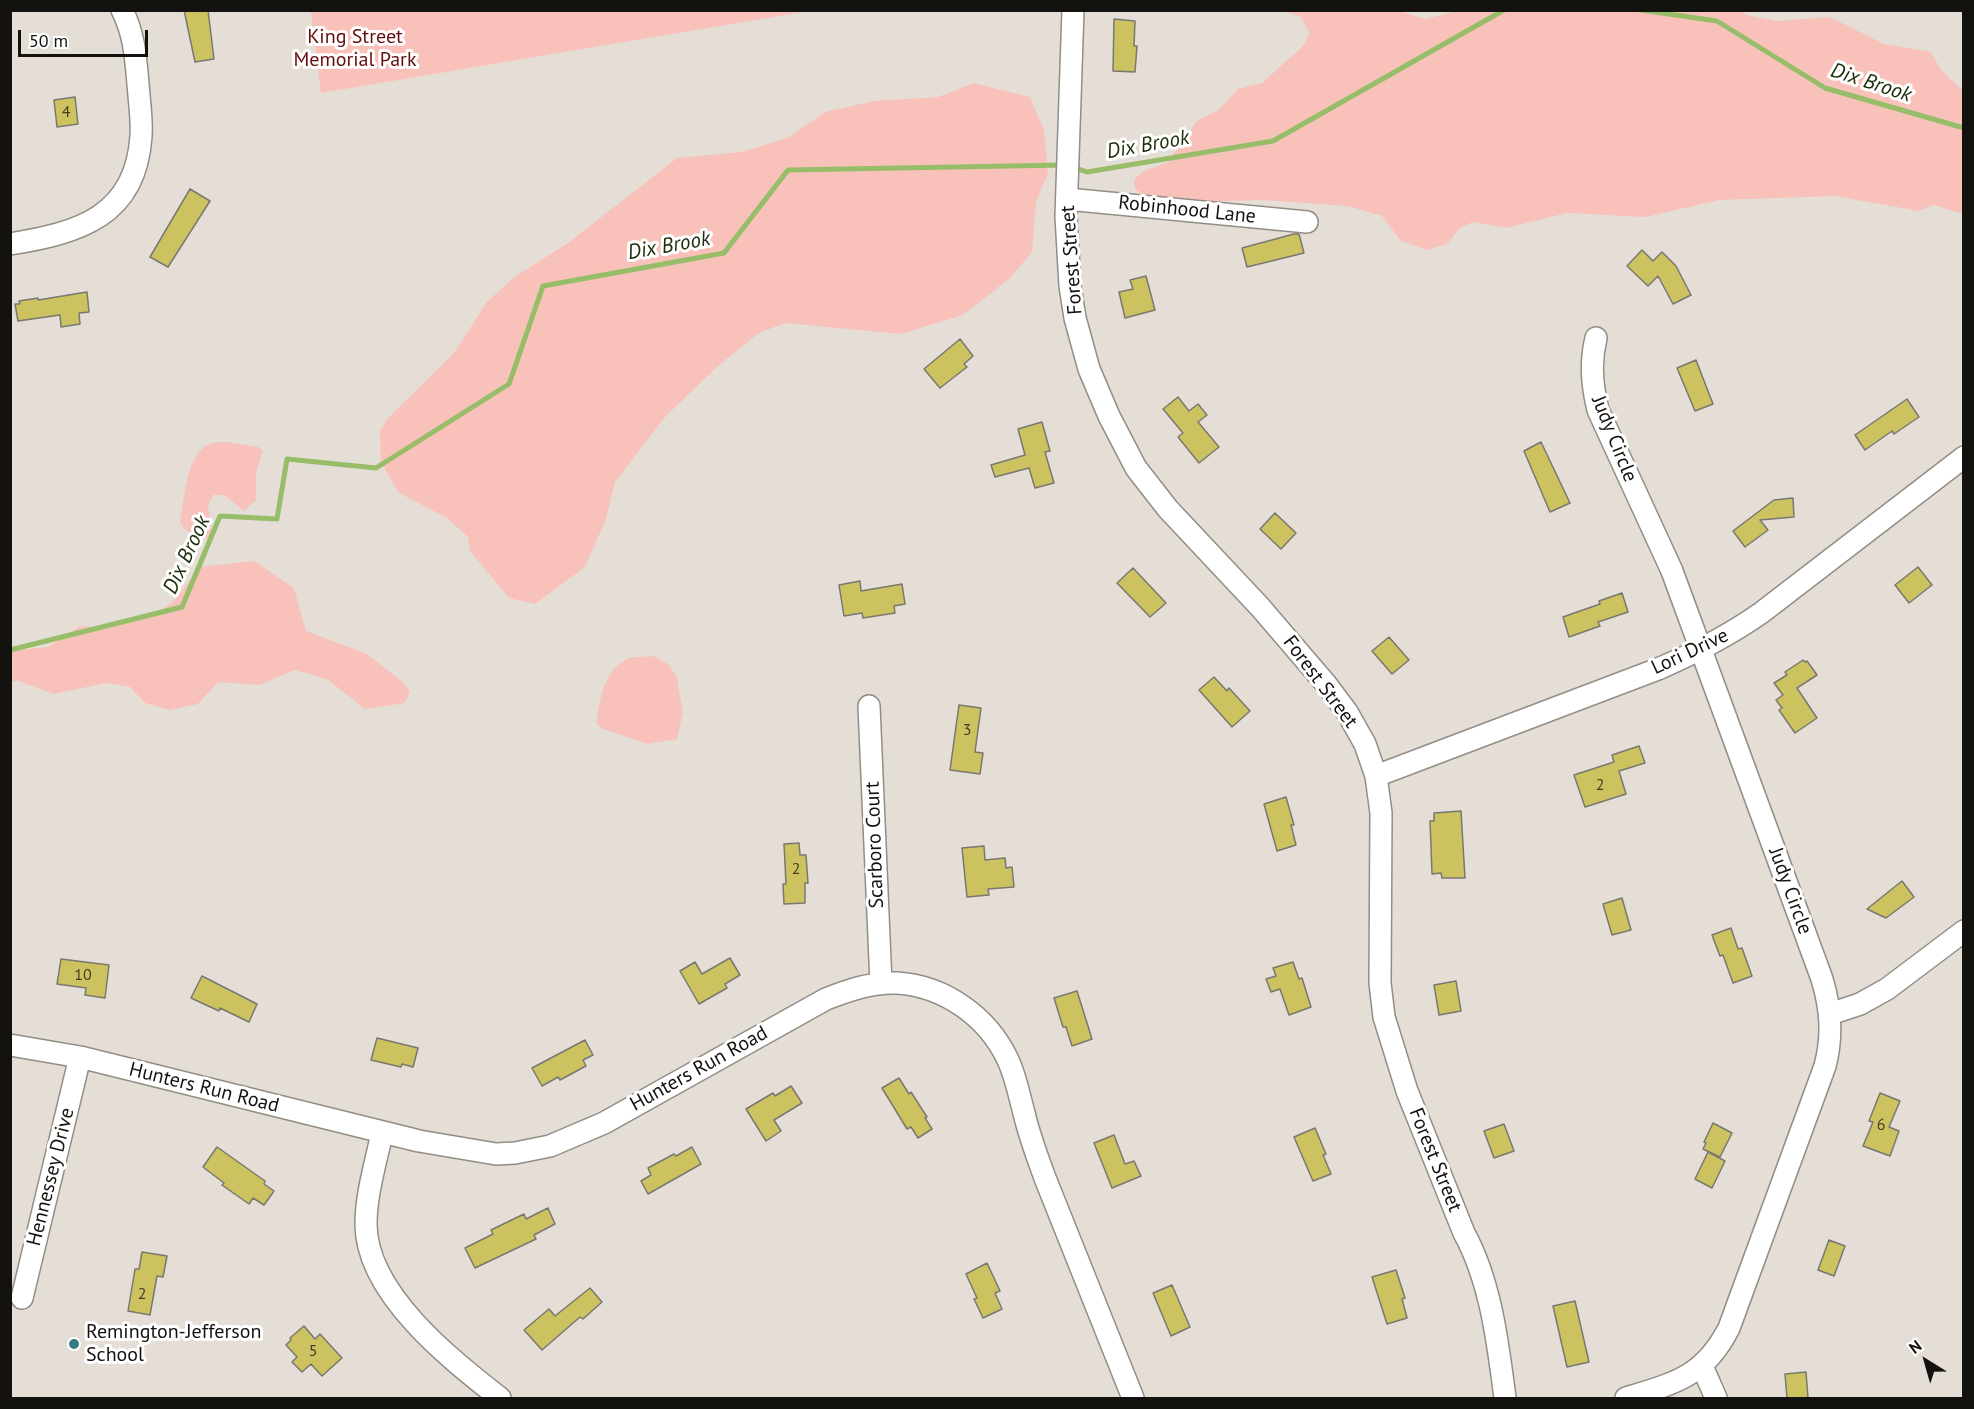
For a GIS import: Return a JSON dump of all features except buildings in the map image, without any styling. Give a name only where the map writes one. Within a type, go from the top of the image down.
[{"type":"street","points":[[10,244],[53,237],[88,224],[104,213],[128,185],[135,169],[141,135],[135,47],[131,30],[122,10]]},
{"type":"street","name":"Forest Street","points":[[1073,10],[1067,190],[1070,286],[1075,318],[1089,369],[1108,416],[1137,468],[1168,509],[1260,607],[1340,702],[1365,744],[1376,776],[1381,813],[1380,983],[1384,1017],[1407,1091],[1471,1246],[1485,1290],[1498,1338],[1504,1398]]},
{"type":"street","name":"Robinhood Lane","points":[[1067,190],[1307,222]]},
{"type":"street","name":"Judy Circle","points":[[1596,338],[1591,369],[1598,410],[1664,550],[1702,650],[1822,979],[1830,1014],[1831,1040],[1825,1066],[1729,1328],[1713,1355],[1702,1366],[1678,1381],[1626,1398]]},
{"type":"street","name":"Lori Drive","points":[[1376,776],[1658,669],[1702,650],[1733,633],[1761,613],[1964,457]]},
{"type":"street","name":"Scarboro Court","points":[[869,706],[880,984]]},
{"type":"street","points":[[1830,1014],[1860,1004],[1887,989],[1964,932]]},
{"type":"street","name":"Hunters Run Road","points":[[10,1045],[80,1057],[382,1133],[459,1149],[496,1154],[514,1153],[550,1146],[604,1123],[818,1003],[844,992],[880,984],[916,986],[946,996],[973,1014],[1002,1048],[1015,1078],[1044,1178],[1122,1367],[1132,1398]]},
{"type":"street","name":"Hennessey Drive","points":[[22,1298],[80,1057]]},
{"type":"street","points":[[382,1133],[366,1225],[374,1264],[383,1284],[407,1313],[448,1355],[500,1398]]},
{"type":"street","points":[[1702,1366],[1716,1398]]},
{"type":"green space","name":"King Street Memorial Park","points":[[311,10],[809,11],[321,93]]},
{"type":"green space","points":[[1461,10],[1739,10],[1746,15],[1777,21],[1830,17],[1884,44],[1931,52],[1941,70],[1963,91],[1963,214],[1934,205],[1919,211],[1835,196],[1719,200],[1646,217],[1567,213],[1506,228],[1473,222],[1460,228],[1447,244],[1427,250],[1401,241],[1382,216],[1348,206],[1261,200],[1153,203],[1135,189],[1134,180],[1142,172],[1168,162],[1197,121],[1218,110],[1238,89],[1262,83],[1303,46],[1310,33],[1300,16],[1282,11],[1400,11],[1425,19]]},
{"type":"green space","points":[[974,83],[1030,97],[1044,130],[1048,174],[1036,201],[1032,252],[1010,278],[963,315],[901,334],[785,323],[759,333],[719,365],[665,417],[615,482],[606,519],[585,567],[535,604],[509,598],[470,551],[468,537],[447,518],[399,493],[381,463],[380,431],[389,417],[454,353],[487,302],[513,278],[568,243],[677,158],[741,152],[788,138],[825,112],[874,101],[938,97]]},
{"type":"green space","points":[[228,442],[258,447],[263,451],[256,473],[256,500],[244,511],[224,495],[213,495],[208,506],[213,538],[211,540],[185,530],[180,523],[187,479],[195,457],[201,449],[211,443]]},
{"type":"green space","points":[[254,561],[294,588],[306,631],[367,654],[405,684],[410,692],[405,703],[365,709],[327,679],[294,670],[260,685],[218,682],[198,704],[169,710],[145,703],[130,687],[106,683],[54,694],[18,681],[11,681],[11,651],[48,647],[80,626],[109,628],[154,615],[174,601],[200,567]]},
{"type":"green space","points":[[654,656],[669,665],[677,678],[683,713],[677,739],[648,744],[603,729],[596,723],[605,685],[614,669],[630,658]]},
{"type":"waterway","name":"Dix Brook","points":[[1073,167],[1087,172],[1273,141],[1504,10]]},
{"type":"waterway","name":"Dix Brook","points":[[1641,10],[1717,21],[1825,88],[1964,128]]},
{"type":"waterway","name":"Dix Brook","points":[[10,650],[182,607],[220,516],[277,519],[287,459],[376,468],[509,384],[543,286],[724,253],[788,170],[1064,165]]},
{"type":"place","name":"Remington-Jefferson School","points":[[74,1344]]}]
